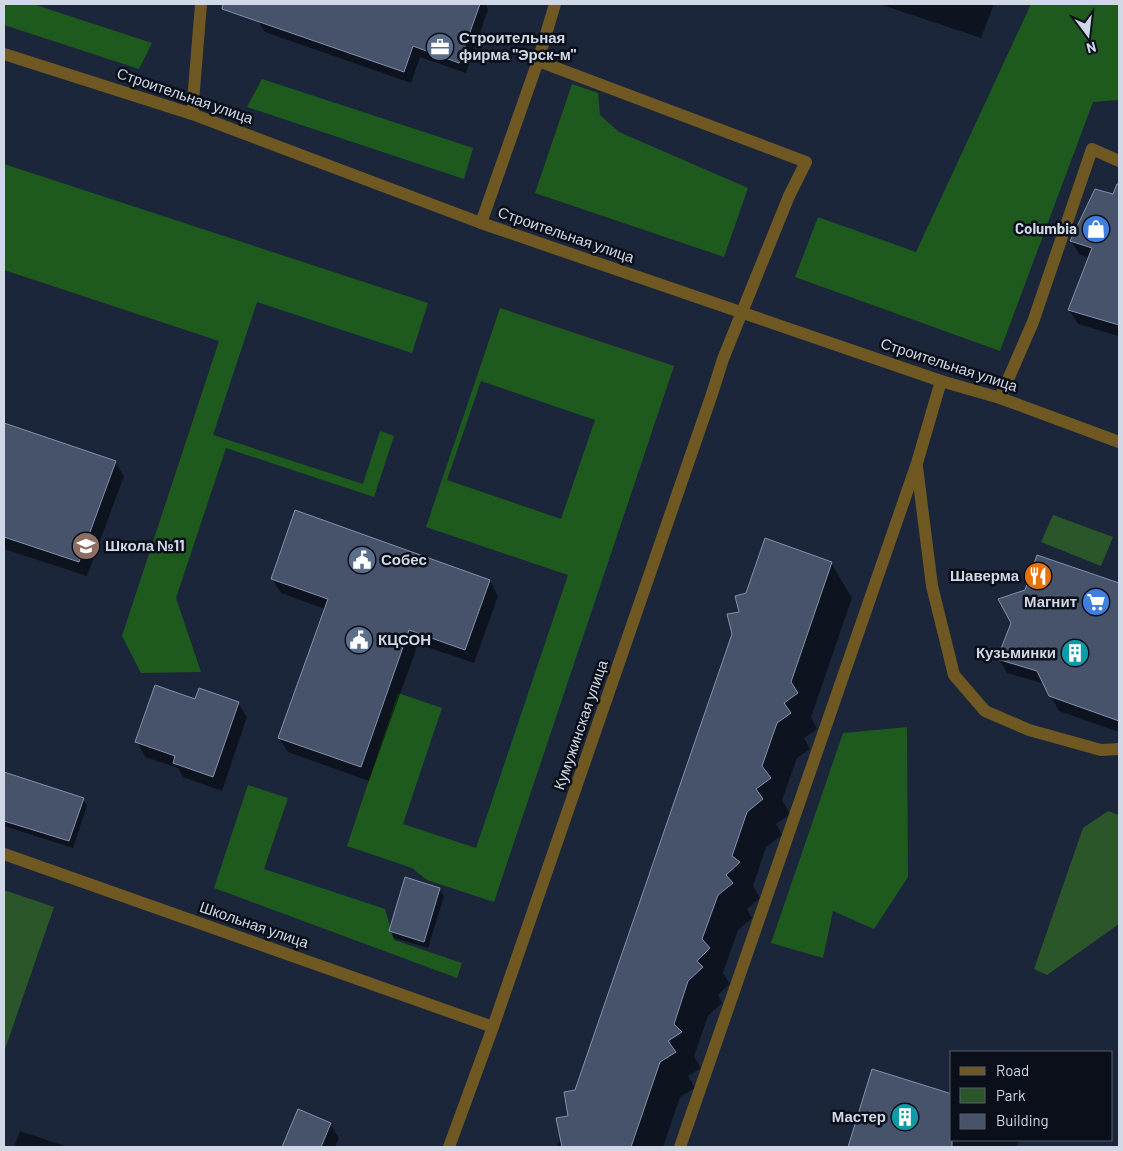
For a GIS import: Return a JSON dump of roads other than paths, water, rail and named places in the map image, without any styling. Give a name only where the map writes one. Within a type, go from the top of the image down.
[{"type":"street","points":[[192,114],[201,4]]},
{"type":"street","points":[[481,223],[538,60],[555,4]]},
{"type":"street","name":"Строительная улица","points":[[4,54],[192,114],[481,223],[941,381],[1000,398],[1119,442]]},
{"type":"street","name":"Кумужинская улица","points":[[449,1147],[493,1027],[723,359],[789,196],[806,162],[538,60]]},
{"type":"street","points":[[1000,398],[1033,322],[1092,149],[1119,161]]},
{"type":"street","points":[[680,1147],[917,463],[941,381]]},
{"type":"street","points":[[917,463],[932,586],[954,675],[985,711],[1029,730],[1101,750],[1119,749]]},
{"type":"street","name":"Школьная улица","points":[[4,854],[493,1027]]},
{"type":"place","name":"Строительная фирма \"Эрск-м\"","points":[[440,47]]},
{"type":"place","name":"Columbia","points":[[1096,229]]},
{"type":"place","name":"Школа №11","points":[[86,546]]},
{"type":"place","name":"Собес","points":[[362,560]]},
{"type":"place","name":"Шаверма","points":[[1038,576]]},
{"type":"place","name":"Магнит","points":[[1096,602]]},
{"type":"place","name":"КЦСОН","points":[[359,640]]},
{"type":"place","name":"Кузьминки","points":[[1075,653]]},
{"type":"place","name":"Мастер","points":[[905,1117]]}]
